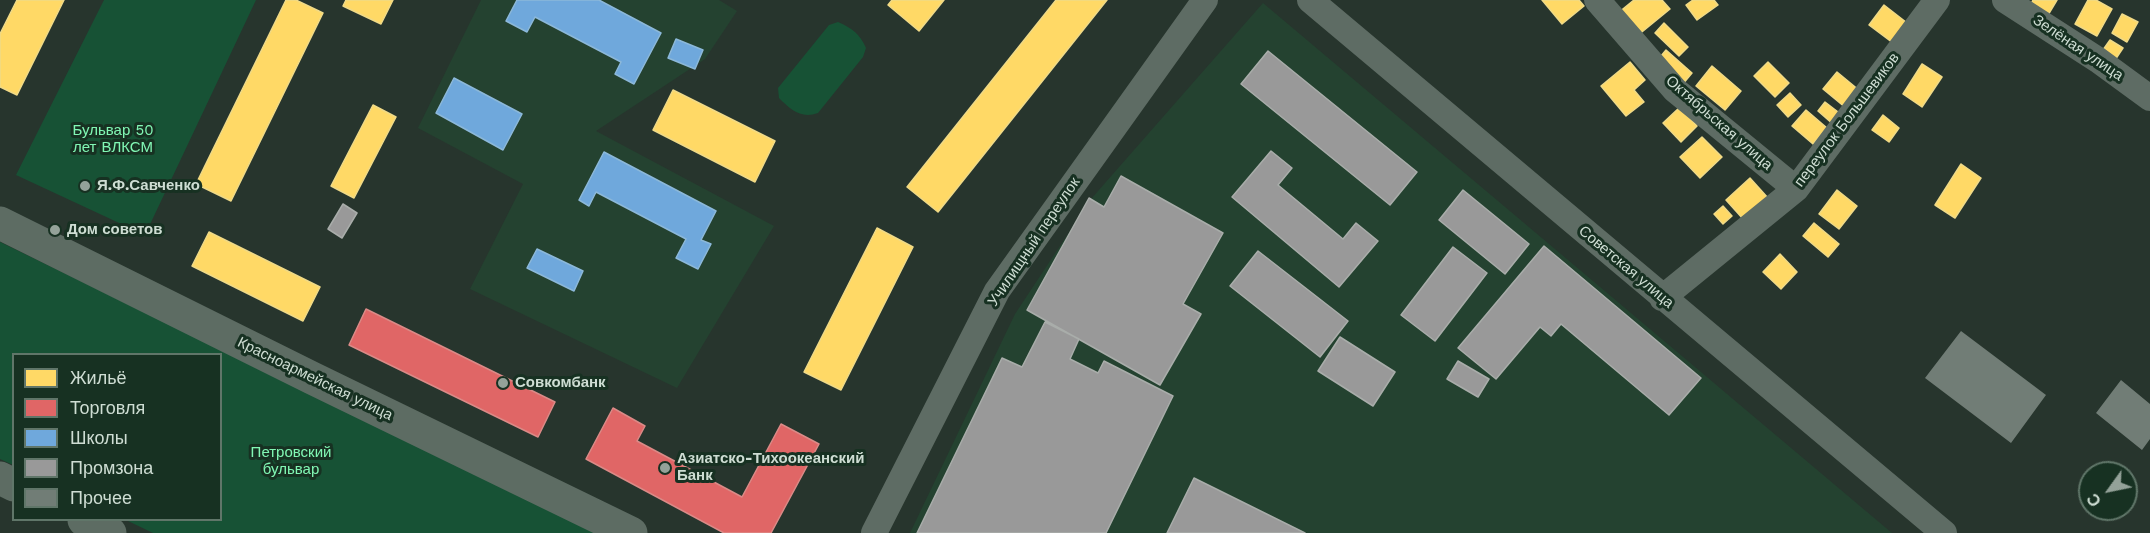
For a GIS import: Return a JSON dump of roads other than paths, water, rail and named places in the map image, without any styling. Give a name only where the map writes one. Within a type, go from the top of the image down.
[{"type":"main road","name":"Красноармейская улица","points":[[0,223],[631,533]]},
{"type":"main road","points":[[88,521],[110,533]]},
{"type":"street","name":"Училищный переулок","points":[[874,533],[997,291],[1205,0]]},
{"type":"street","name":"Советская улица","points":[[1310,0],[1944,533]]},
{"type":"street","name":"Октябрьская улица","points":[[1597,0],[1675,90],[1796,189]]},
{"type":"street","name":"переулок Большевиков","points":[[1662,298],[1796,189],[1937,0]]},
{"type":"street","name":"Зелёная улица","points":[[2005,0],[2098,60],[2150,98]]},
{"type":"place","name":"Я.Ф.Савченко","points":[[85,186]]},
{"type":"place","name":"Дом советов","points":[[55,230]]},
{"type":"place","name":"Совкомбанк","points":[[503,383]]},
{"type":"place","name":"Азиатско-Тихоокеанский Банк","points":[[665,468]]},
{"type":"park label","name":"Бульвар 50 лет ВЛКСМ","points":[[113,140]]},
{"type":"park label","name":"Петровский бульвар","points":[[291,462]]}]
